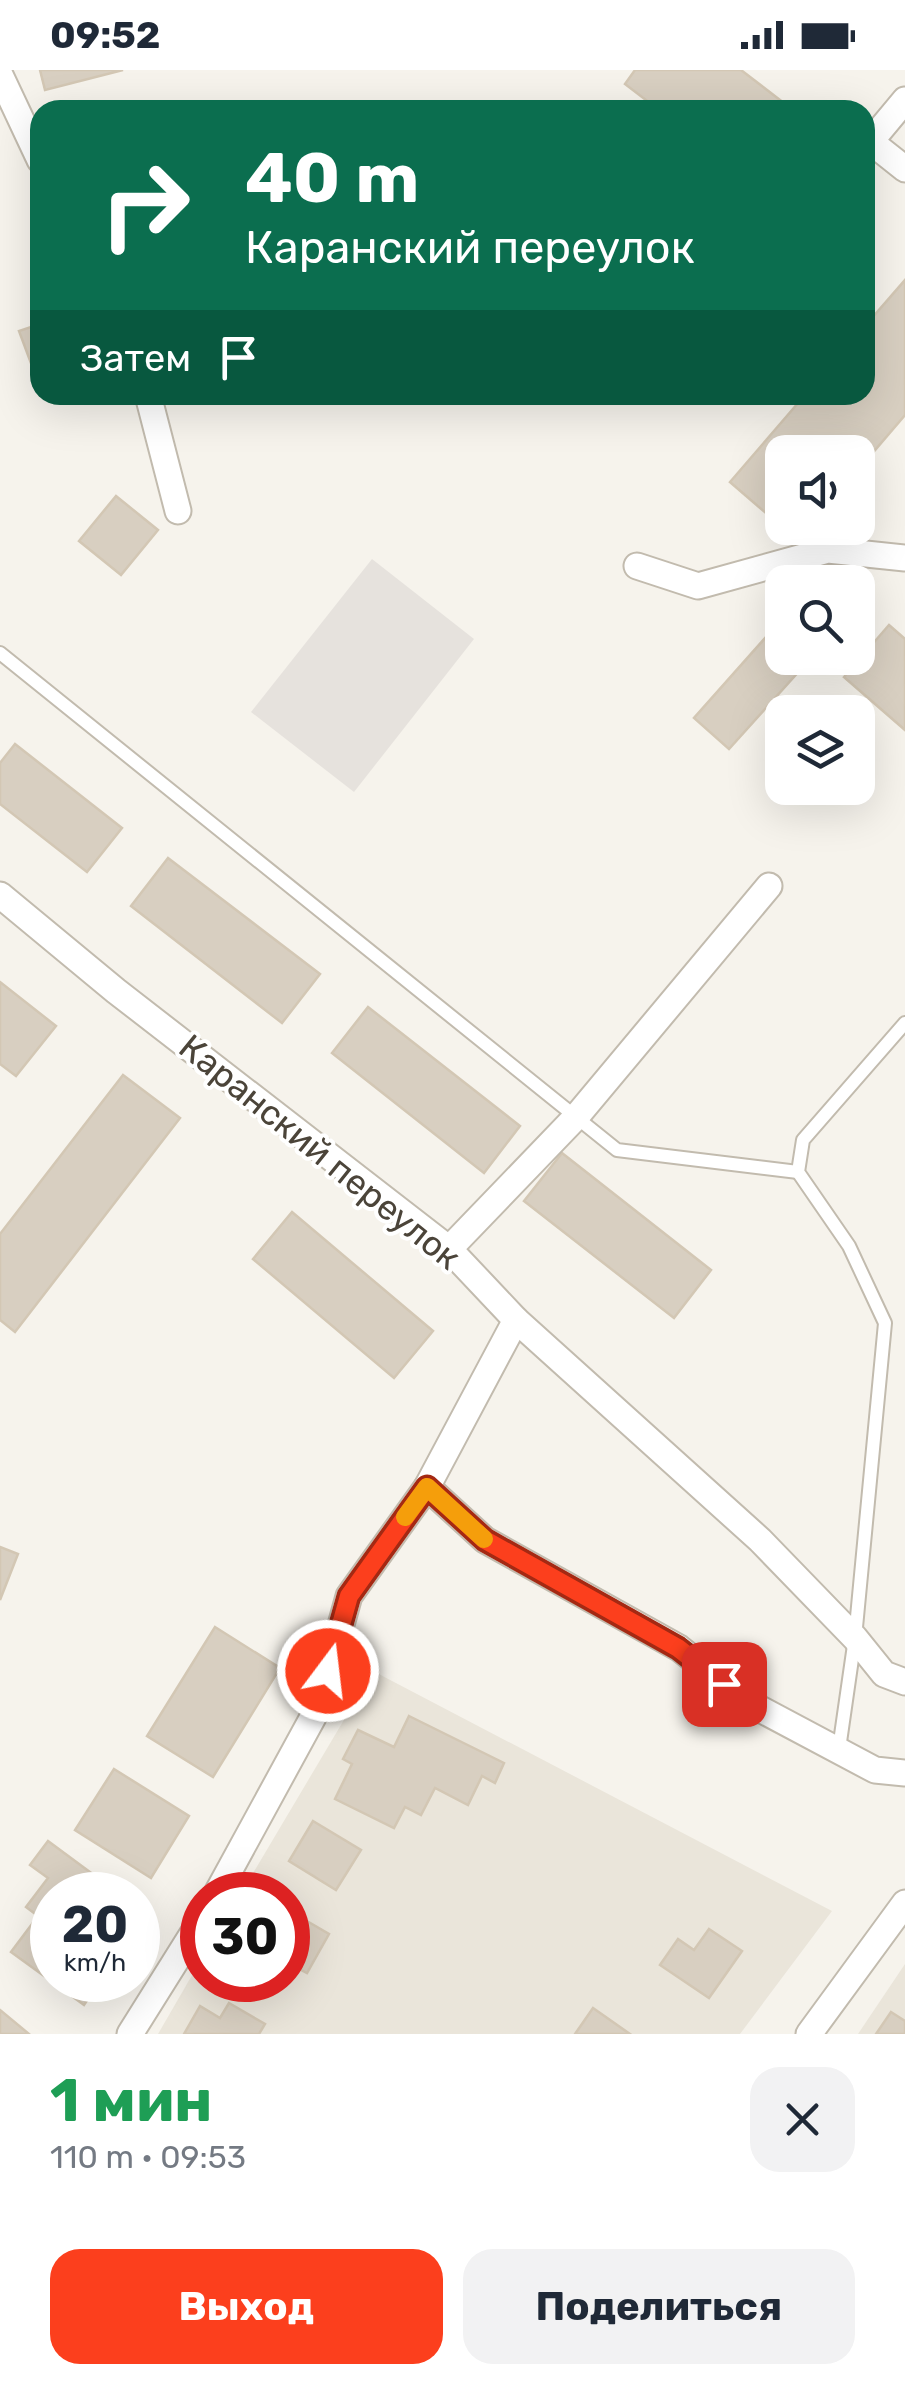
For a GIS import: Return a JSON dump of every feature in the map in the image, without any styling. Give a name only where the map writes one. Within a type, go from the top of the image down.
[{"type":"street","points":[[0,75],[30,139]]},
{"type":"street","points":[[875,136],[905,100]]},
{"type":"street","points":[[875,150],[905,169]]},
{"type":"street","points":[[151,405],[178,512]]},
{"type":"street","points":[[637,566],[698,586],[828,550],[905,558]]},
{"type":"street","points":[[449,1250],[576,1117],[769,886]]},
{"type":"street","name":"Каранский переулок","points":[[0,895],[449,1250],[516,1320],[760,1540],[855,1638],[884,1674],[905,1682]]},
{"type":"street","points":[[229,1872],[318,1708],[349,1596],[427,1487],[516,1320]]},
{"type":"street","points":[[427,1487],[485,1540],[678,1648],[746,1702],[875,1770],[905,1773]]},
{"type":"street","points":[[810,2034],[905,1903]]},
{"type":"street","points":[[130,2034],[180,1953]]},
{"type":"lane","points":[[0,652],[617,1150],[798,1172]]},
{"type":"lane","points":[[840,1749],[855,1638],[885,1323],[850,1246],[798,1172],[803,1140],[905,1023]]},
{"type":"shaded area","points":[[372,559],[474,639],[354,792],[251,712]]},
{"type":"shaded area","points":[[373,1671],[832,1911],[740,2034],[158,2034],[180,1996],[180,2002],[310,2002],[310,1872],[254,1872]]},
{"type":"shaded area","points":[[905,1964],[905,2034],[858,2034]]},
{"type":"building","points":[[40,70],[123,70],[45,90]]},
{"type":"building","points":[[635,70],[741,70],[780,100],[646,100],[625,84]]},
{"type":"building","points":[[905,280],[905,415],[875,450],[875,435],[771,435],[796,405],[875,405],[875,314]]},
{"type":"building","points":[[30,327],[30,361],[19,331]]},
{"type":"building","points":[[765,441],[765,512],[730,482]]},
{"type":"building","points":[[116,496],[158,530],[121,575],[79,541]]},
{"type":"building","points":[[889,625],[905,639],[905,730],[875,704],[875,695],[865,695],[844,677],[875,675],[875,641]]},
{"type":"building","points":[[765,638],[765,675],[796,675],[778,695],[765,695],[765,709],[729,749],[694,718]]},
{"type":"building","points":[[15,744],[122,828],[87,872],[0,804],[0,763]]},
{"type":"building","points":[[168,858],[320,974],[282,1023],[131,906]]},
{"type":"building","points":[[0,982],[56,1026],[16,1076],[0,1064]]},
{"type":"building","points":[[368,1007],[520,1126],[484,1173],[332,1053]]},
{"type":"building","points":[[123,1075],[180,1118],[15,1332],[0,1320],[0,1234]]},
{"type":"building","points":[[562,1153],[711,1270],[674,1318],[524,1201]]},
{"type":"building","points":[[292,1212],[433,1331],[394,1378],[253,1259]]},
{"type":"building","points":[[0,1547],[18,1554],[0,1600]]},
{"type":"building","points":[[215,1627],[280,1668],[213,1777],[147,1736]]},
{"type":"building","points":[[409,1716],[504,1763],[495,1783],[482,1776],[468,1805],[435,1788],[421,1815],[405,1807],[394,1828],[335,1799],[352,1764],[343,1759],[358,1730],[394,1747]]},
{"type":"building","points":[[114,1769],[189,1816],[155,1872],[142,1872],[75,1830]]},
{"type":"building","points":[[313,1821],[361,1850],[336,1890],[289,1861]]},
{"type":"building","points":[[48,1841],[90,1872],[40,1872],[30,1865]]},
{"type":"building","points":[[310,1923],[329,1934],[310,1968]]},
{"type":"building","points":[[30,1927],[30,1966],[11,1952]]},
{"type":"building","points":[[709,1929],[742,1951],[709,1998],[660,1965],[678,1939],[694,1950]]},
{"type":"building","points":[[229,2003],[265,2024],[259,2034],[184,2034],[200,2006],[220,2018]]},
{"type":"building","points":[[593,2008],[630,2034],[575,2034]]},
{"type":"building","points":[[0,2010],[29,2034],[0,2034]]},
{"type":"building","points":[[891,2012],[905,2021],[905,2034],[876,2034]]},
{"type":"slow traffic","points":[[405,1517],[427,1487],[484,1539]]},
{"type":"route","points":[[328,1671],[349,1596],[427,1487],[485,1540],[678,1648],[724,1684]]}]
